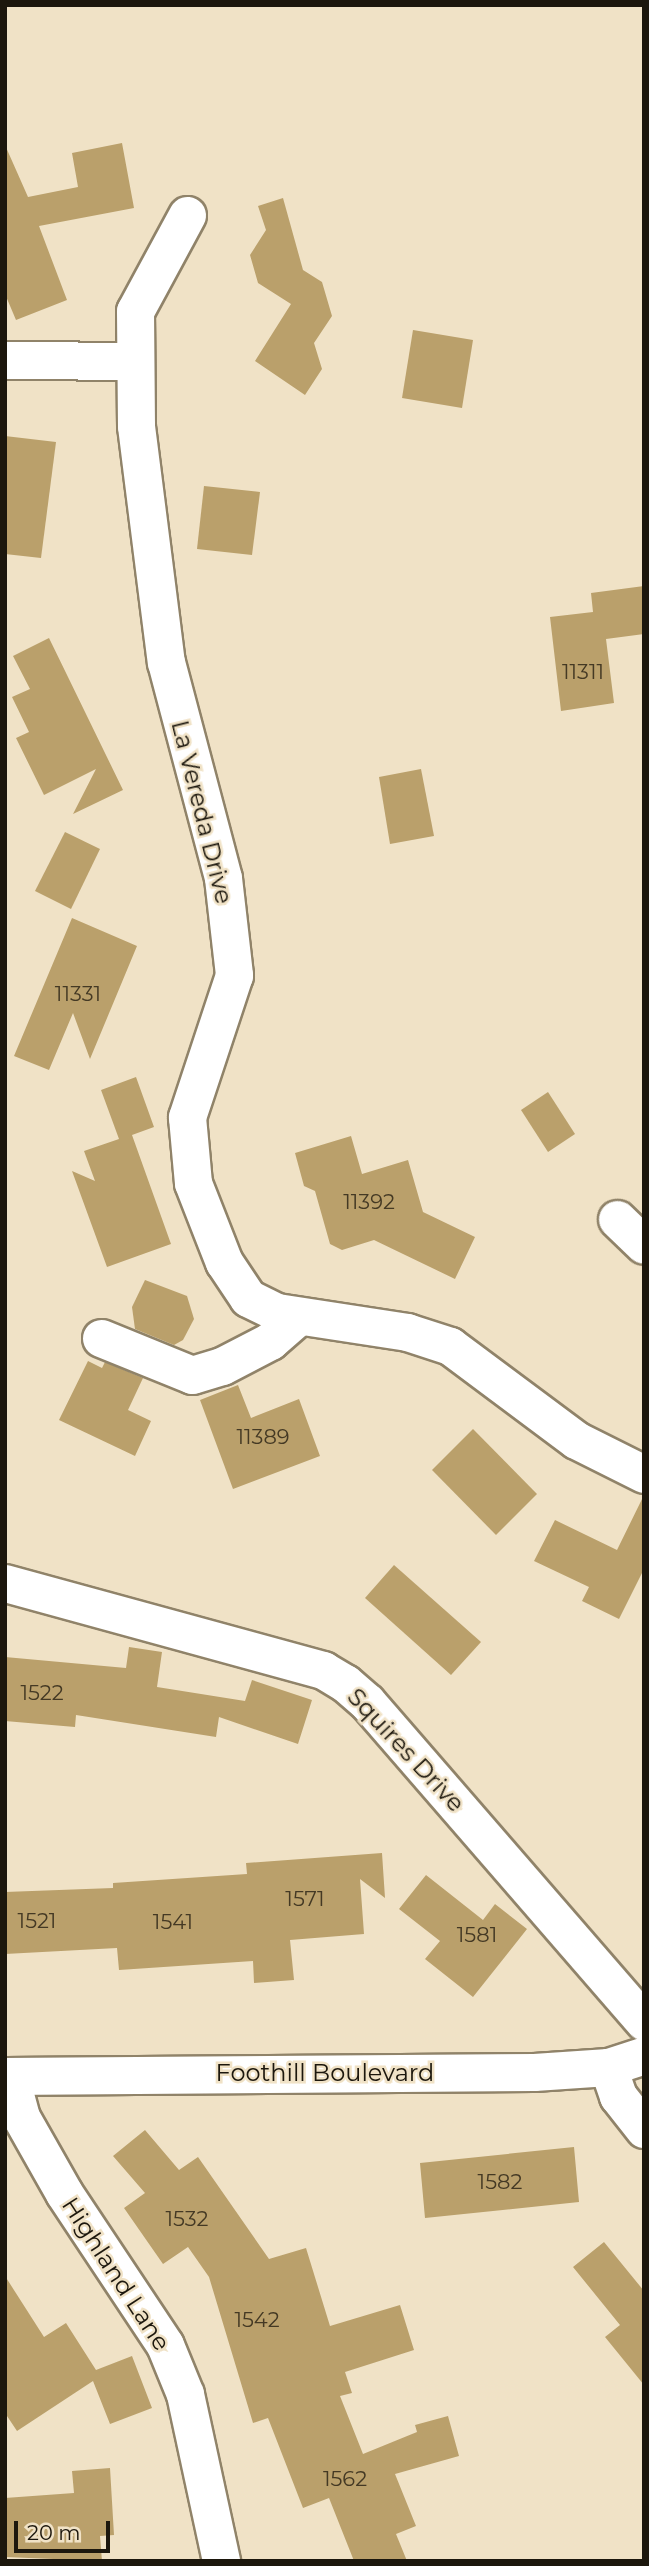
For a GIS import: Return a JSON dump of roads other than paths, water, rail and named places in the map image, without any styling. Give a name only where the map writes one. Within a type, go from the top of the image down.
[{"type":"street","name":"La Vereda Drive","points":[[187,215],[135,311],[135,361],[136,426],[166,662],[223,878],[234,975],[187,1117],[193,1183],[224,1262],[248,1298],[299,1316],[407,1332],[450,1346],[576,1440],[644,1474]]},
{"type":"street","points":[[5,360],[135,361]]},
{"type":"street","points":[[617,1219],[644,1245]]},
{"type":"street","points":[[101,1338],[192,1375],[222,1366],[270,1341],[299,1316]]},
{"type":"street","name":"Squires Drive","points":[[5,1583],[323,1670],[345,1683],[367,1702],[644,2022]]},
{"type":"street","name":"Foothill Boulevard","points":[[8,2076],[534,2072],[608,2067],[644,2055]]},
{"type":"street","points":[[608,2067],[618,2096],[644,2129]]},
{"type":"street","name":"Highland Lane","points":[[8,2076],[21,2117],[64,2193],[165,2345],[185,2394],[221,2561]]}]
